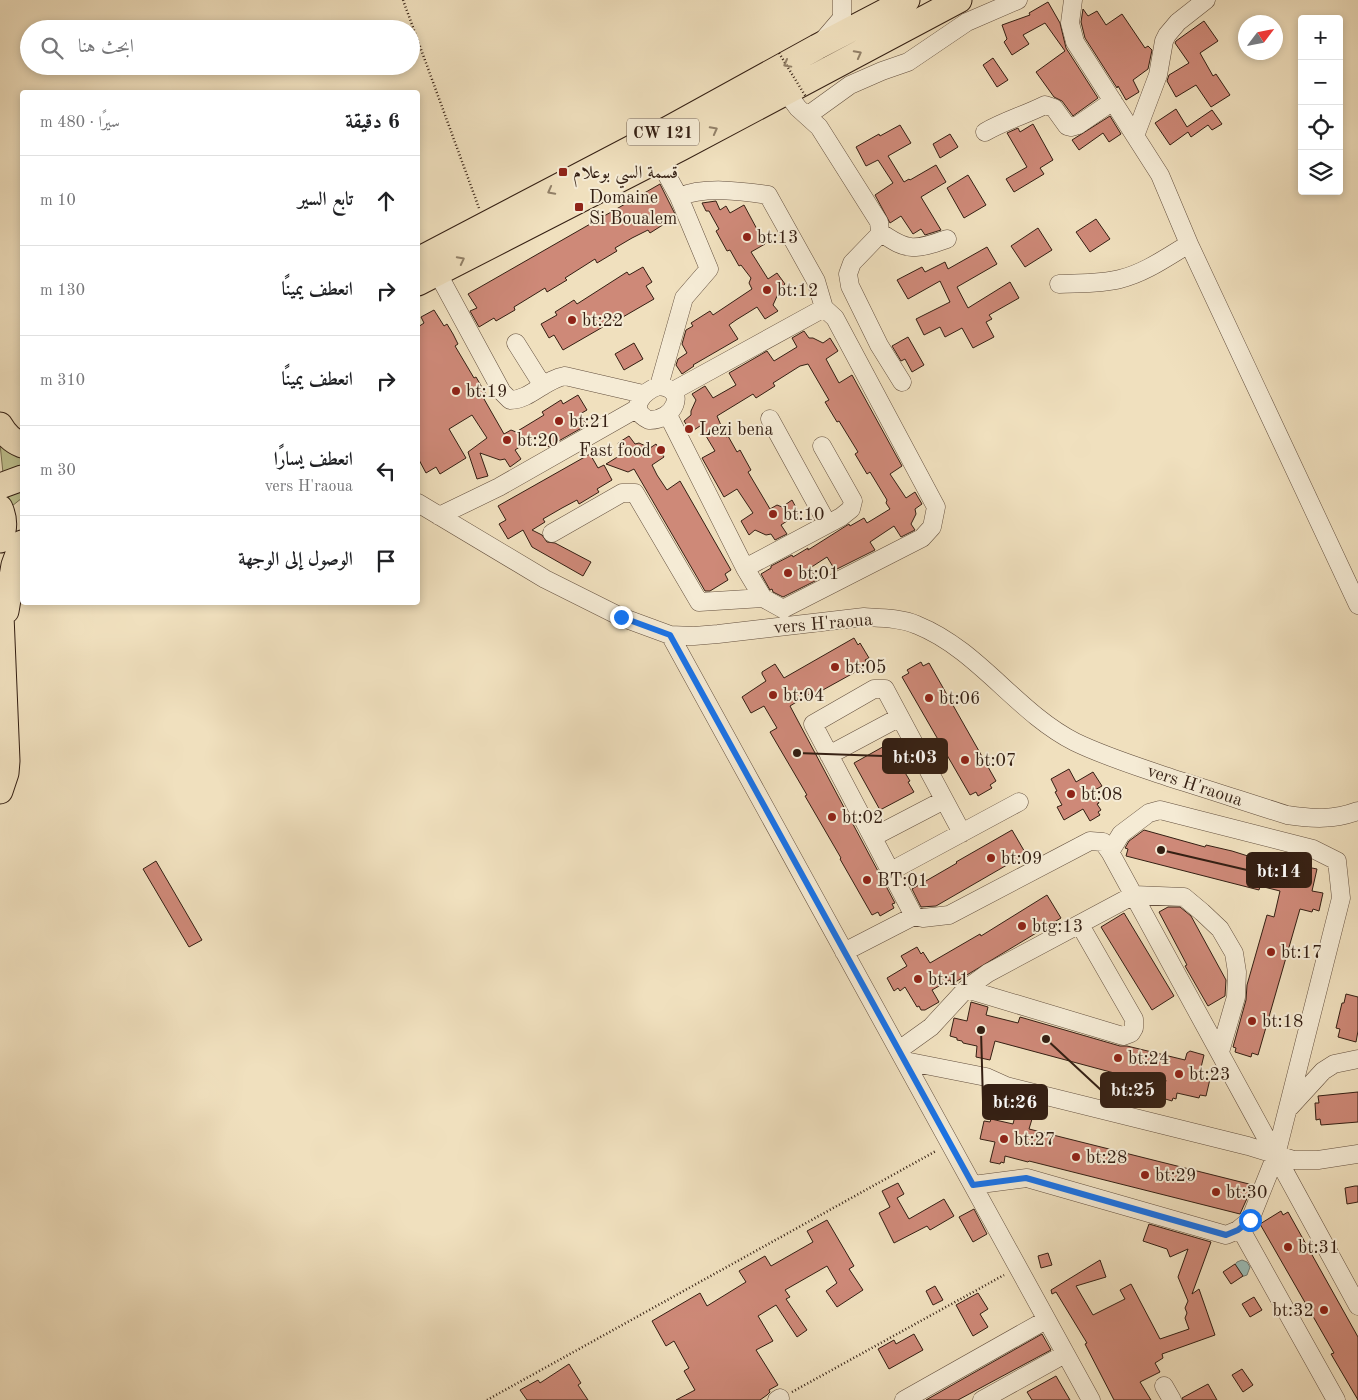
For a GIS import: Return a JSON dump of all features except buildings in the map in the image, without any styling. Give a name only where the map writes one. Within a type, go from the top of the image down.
[{"type":"highway","name":"CW 121","points":[[424,272],[485,226],[907,0]]},
{"type":"highway","points":[[424,272],[796,94],[959,0]]},
{"type":"highway","points":[[0,425],[5,434],[20,444]]},
{"type":"highway","points":[[0,486],[20,479]]},
{"type":"highway","points":[[0,508],[14,565],[2,628]]},
{"type":"highway","points":[[8,540],[11,524],[20,515]]},
{"type":"highway","points":[[0,591],[7,761],[4,782],[0,791]]},
{"type":"street","points":[[817,47],[842,18],[842,0]]},
{"type":"street","points":[[807,116],[850,85],[882,70],[908,62],[967,22],[1018,0]]},
{"type":"street","points":[[1073,0],[1070,24],[1075,42],[1160,175],[1189,244],[1358,605]]},
{"type":"street","points":[[1136,136],[1158,75],[1164,41],[1178,22],[1206,0]]},
{"type":"street","points":[[796,94],[796,106],[819,127],[879,222],[880,232],[878,236],[852,263],[848,280],[879,345],[902,382]]},
{"type":"street","points":[[985,132],[1045,105],[1054,108],[1067,126],[1075,126],[1113,101]]},
{"type":"street","points":[[658,159],[679,197],[709,269],[684,298],[666,388]]},
{"type":"street","points":[[552,533],[622,493],[635,493],[699,602],[762,598],[783,609],[922,538],[932,527],[936,507],[835,318],[824,308],[816,281],[768,195],[742,191],[691,192],[679,197]]},
{"type":"street","points":[[880,232],[907,248],[927,246],[946,239]]},
{"type":"street","points":[[1059,284],[1121,279],[1139,272],[1189,244]]},
{"type":"street","points":[[424,272],[505,397],[510,400],[515,400],[556,378],[565,376],[640,401]]},
{"type":"street","points":[[439,516],[499,488],[640,401],[650,388],[666,388],[824,308]]},
{"type":"street","points":[[516,343],[543,386]]},
{"type":"street","points":[[640,401],[644,417],[649,420],[662,418],[674,407],[676,399],[666,388]]},
{"type":"street","points":[[668,414],[762,598]]},
{"type":"street","points":[[770,419],[827,523]]},
{"type":"street","points":[[745,568],[841,517],[852,509],[853,501],[822,446]]},
{"type":"street","name":"vers H'raoua","points":[[420,504],[545,579],[621,617],[670,635],[702,636],[864,617],[915,624],[940,635],[965,654],[1047,725],[1075,742],[1134,766],[1287,815],[1311,819],[1329,819],[1358,811]]},
{"type":"street","points":[[670,635],[1091,1400]]},
{"type":"street","points":[[914,916],[813,724],[874,689],[885,689],[962,832]]},
{"type":"street","points":[[830,754],[900,717]]},
{"type":"street","points":[[873,837],[944,800]]},
{"type":"street","points":[[891,872],[1019,802]]},
{"type":"street","points":[[973,1185],[1026,1178],[1226,1235],[1250,1220],[1276,1155],[1341,898],[1337,861],[1313,849],[1160,810],[1149,813],[1121,834],[1110,852]]},
{"type":"street","points":[[844,952],[914,916],[923,918],[949,915],[1090,841],[1103,842],[1134,895],[1358,1306]]},
{"type":"street","points":[[902,1055],[966,989],[988,973],[1134,895],[1184,897],[1220,929],[1234,953],[1237,972],[1236,996],[1220,1052]]},
{"type":"street","points":[[966,989],[1123,1036],[1131,1032],[1134,1028],[1134,1019],[1080,925]]},
{"type":"street","points":[[902,1055],[986,1077],[1006,1086],[1294,1160],[1318,1160],[1358,1154]]},
{"type":"street","points":[[1288,1109],[1323,1071],[1334,1064],[1358,1059]]},
{"type":"street","points":[[1240,1228],[1336,1400]]},
{"type":"street","points":[[904,1400],[1046,1320]]},
{"type":"street","points":[[982,1400],[1065,1354]]},
{"type":"path","points":[[403,0],[410,20]]},
{"type":"path","points":[[420,47],[485,226]]},
{"type":"path","points":[[779,53],[796,94]]},
{"type":"path","points":[[487,1400],[950,1143]]},
{"type":"path","points":[[778,1399],[1018,1268]]},
{"type":"green space","points":[[0,444],[20,454],[20,469],[3,473]]},
{"type":"green space","points":[[20,487],[20,500],[12,506],[6,492]]},
{"type":"water","points":[[1242,1260],[1247,1262],[1250,1267],[1247,1275],[1241,1277],[1234,1266]]},
{"type":"place","name":"قسمة السي بوعلام","points":[[563,172]]},
{"type":"place","name":"Domaine Si Boualem","points":[[579,207]]},
{"type":"place","name":"bt:13","points":[[747,237]]},
{"type":"place","name":"bt:12","points":[[767,290]]},
{"type":"place","name":"bt:22","points":[[572,320]]},
{"type":"place","name":"bt:19","points":[[456,391]]},
{"type":"place","name":"bt:21","points":[[559,421]]},
{"type":"place","name":"Lezi bena","points":[[689,429]]},
{"type":"place","name":"bt:20","points":[[507,440]]},
{"type":"place","name":"Fast food","points":[[661,450]]},
{"type":"place","name":"bt:10","points":[[773,514]]},
{"type":"place","name":"bt:01","points":[[788,573]]},
{"type":"place","name":"bt:05","points":[[835,667]]},
{"type":"place","name":"bt:04","points":[[773,695]]},
{"type":"place","name":"bt:06","points":[[929,698]]},
{"type":"place","name":"bt:03","points":[[797,753]]},
{"type":"place","name":"bt:07","points":[[965,760]]},
{"type":"place","name":"bt:08","points":[[1071,794]]},
{"type":"place","name":"bt:02","points":[[832,817]]},
{"type":"place","name":"bt:14","points":[[1161,850]]},
{"type":"place","name":"bt:09","points":[[991,858]]},
{"type":"place","name":"BT:01","points":[[867,880]]},
{"type":"place","name":"btg:13","points":[[1022,926]]},
{"type":"place","name":"bt:17","points":[[1271,952]]},
{"type":"place","name":"bt:11","points":[[918,979]]},
{"type":"place","name":"bt:18","points":[[1252,1021]]},
{"type":"place","name":"bt:26","points":[[981,1030]]},
{"type":"place","name":"bt:25","points":[[1046,1039]]},
{"type":"place","name":"bt:24","points":[[1118,1058]]},
{"type":"place","name":"bt:23","points":[[1179,1074]]},
{"type":"place","name":"bt:27","points":[[1004,1139]]},
{"type":"place","name":"bt:28","points":[[1076,1157]]},
{"type":"place","name":"bt:29","points":[[1145,1175]]},
{"type":"place","name":"bt:30","points":[[1216,1192]]},
{"type":"place","name":"bt:31","points":[[1288,1247]]},
{"type":"place","name":"bt:32","points":[[1324,1310]]},
{"type":"route","points":[[621,617],[670,635],[973,1185],[1026,1178],[1226,1235],[1238,1230],[1250,1220]]}]
